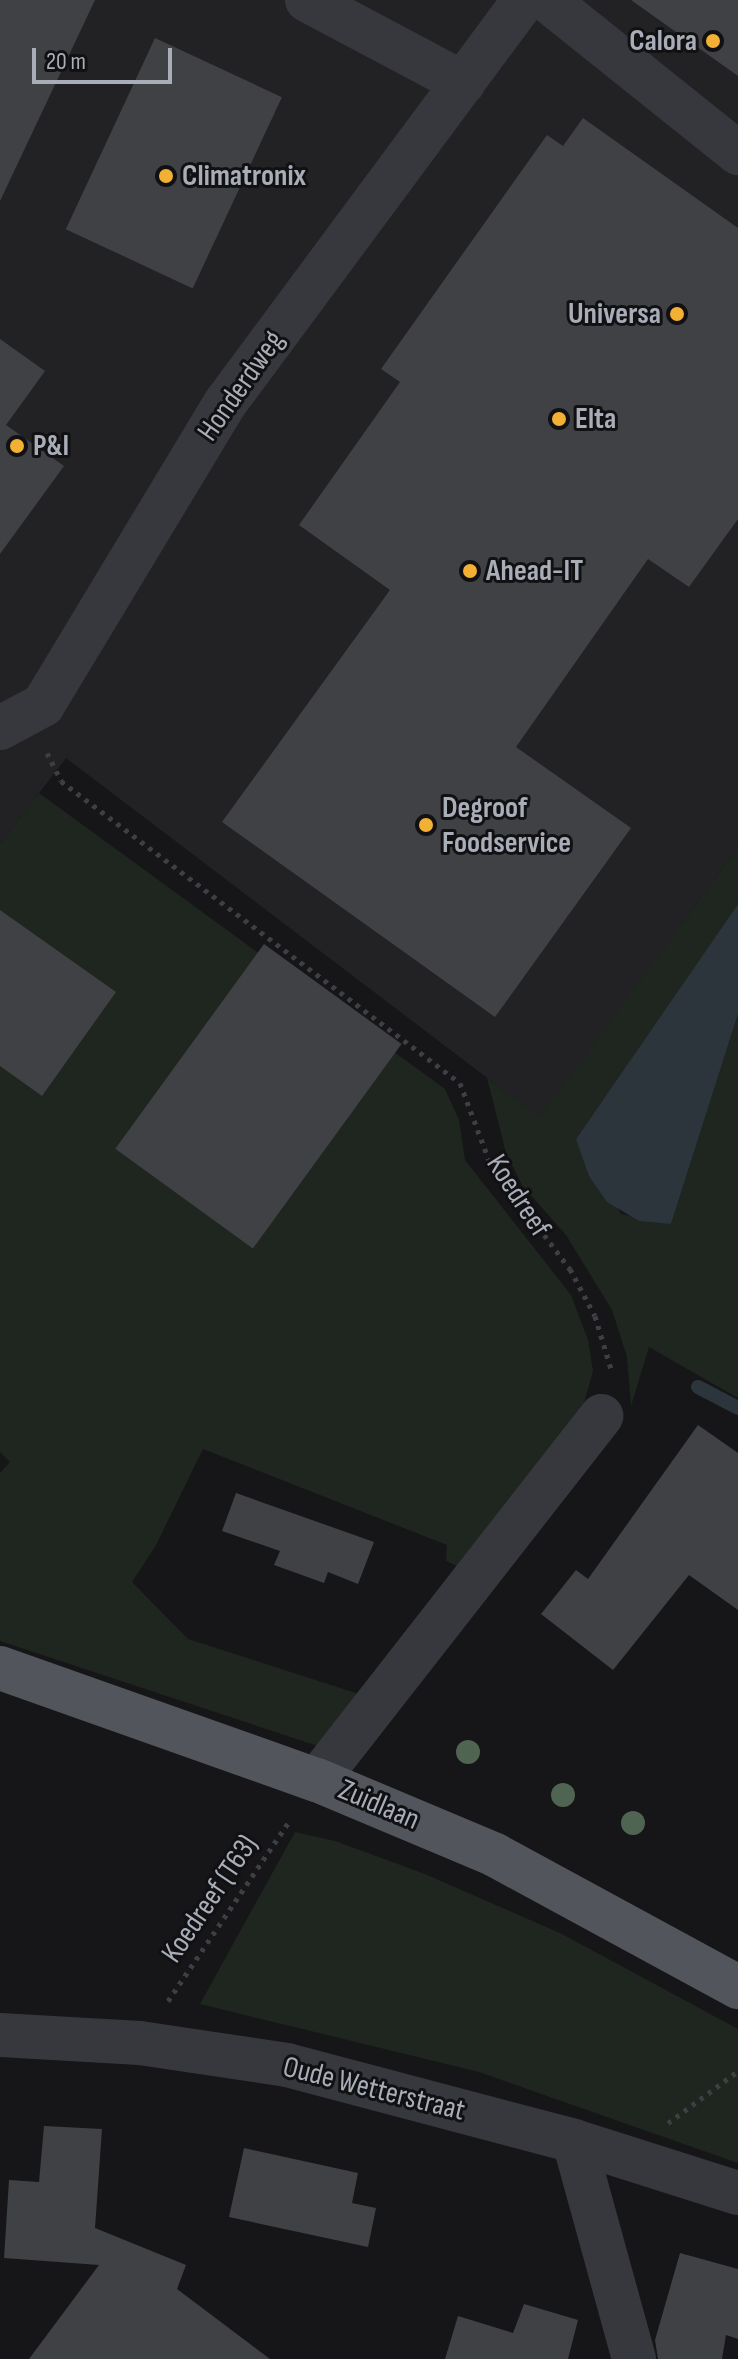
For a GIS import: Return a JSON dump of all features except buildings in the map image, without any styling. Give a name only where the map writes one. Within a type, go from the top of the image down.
[{"type":"main road","name":"Zuidlaan","points":[[0,1668],[317,1780],[495,1855],[738,1987]]},
{"type":"street","points":[[307,0],[463,83]]},
{"type":"street","name":"Honderdweg","points":[[43,705],[226,402],[524,0]]},
{"type":"street","points":[[547,0],[738,153]]},
{"type":"street","points":[[0,728],[43,705]]},
{"type":"street","points":[[317,1780],[601,1416]]},
{"type":"street","name":"Oude Wetterstraat","points":[[0,2035],[140,2043],[287,2065],[574,2141],[738,2193]]},
{"type":"street","points":[[574,2141],[634,2359]]},
{"type":"path","name":"Koedreef","points":[[43,705],[44,748],[61,781],[460,1083],[490,1163],[570,1269],[595,1316],[612,1370],[601,1416]]},
{"type":"path","name":"Koedreef (T63)","points":[[140,2043],[317,1780]]},
{"type":"shaded area","points":[[0,0],[738,0],[738,847],[540,1118],[66,758],[0,844]]},
{"type":"shaded area","points":[[39,793],[445,1089],[459,1120],[465,1160],[571,1295],[588,1340],[593,1371],[584,1403],[459,1567],[446,1561],[447,1545],[203,1449],[156,1545],[132,1582],[188,1639],[359,1694],[324,1748],[0,1641],[0,1473],[10,1462],[0,1452],[0,844]]},
{"type":"shaded area","points":[[738,847],[738,904],[576,1139],[621,1214],[671,1224],[738,1014],[738,1398],[649,1347],[631,1406],[627,1357],[612,1310],[566,1235],[522,1185],[506,1153],[487,1078],[540,1117]]},
{"type":"shaded area","points":[[738,904],[738,1014],[671,1224],[639,1221],[607,1202],[589,1176],[576,1139]]},
{"type":"shaded area","points":[[295,1832],[335,1841],[425,1874],[562,1934],[738,2029],[738,2163],[479,2072],[200,2004]]},
{"type":"waterway","points":[[698,1387],[738,1408]]},
{"type":"place","name":"Calora","points":[[713,41]]},
{"type":"place","name":"Climatronix","points":[[166,176]]},
{"type":"place","name":"Universa","points":[[677,314]]},
{"type":"place","name":"Elta","points":[[559,419]]},
{"type":"place","name":"P&I","points":[[17,446]]},
{"type":"place","name":"Ahead-IT","points":[[470,571]]},
{"type":"place","name":"Degroof Foodservice","points":[[426,825]]}]
